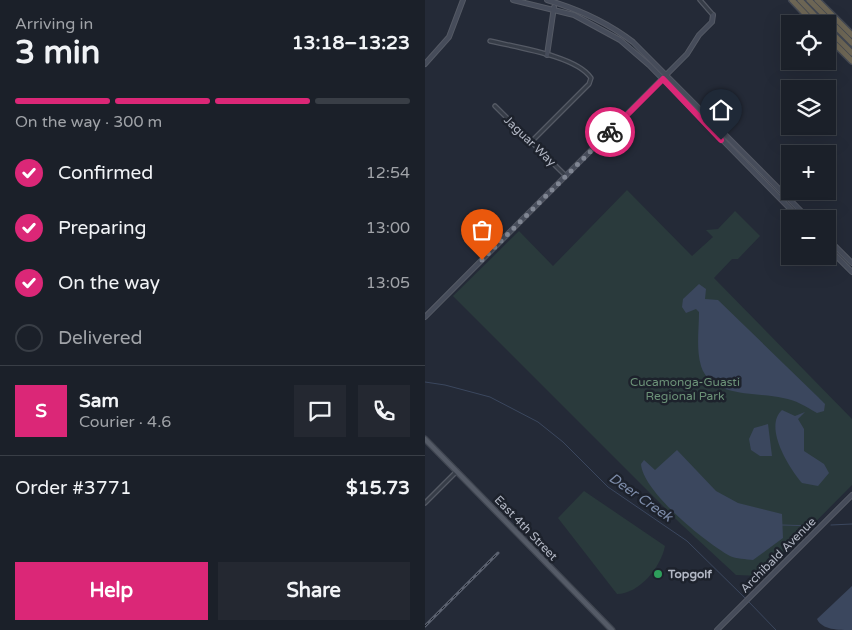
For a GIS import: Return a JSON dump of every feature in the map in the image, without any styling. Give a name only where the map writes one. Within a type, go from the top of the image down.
[{"type":"highway","points":[[791,0],[806,15]]},
{"type":"highway","points":[[800,0],[814,15]]},
{"type":"highway","points":[[809,0],[852,43]]},
{"type":"highway","points":[[817,0],[852,36]]},
{"type":"highway","points":[[836,37],[852,53]]},
{"type":"highway","points":[[836,45],[852,61]]},
{"type":"main road","points":[[425,64],[449,37],[463,0]]},
{"type":"main road","points":[[513,0],[553,10],[592,23],[620,40],[663,79],[791,210]]},
{"type":"main road","points":[[547,0],[555,1],[587,14],[611,26],[633,42],[667,74],[800,210]]},
{"type":"main road","points":[[547,55],[555,1]]},
{"type":"main road","points":[[425,317],[663,79],[691,49],[699,35],[712,22],[713,15]]},
{"type":"main road","points":[[836,247],[852,263]]},
{"type":"main road","points":[[836,256],[852,272]]},
{"type":"main road","name":"East 4th Street","points":[[425,439],[612,630]]},
{"type":"main road","name":"Archibald Avenue","points":[[717,630],[852,495]]},
{"type":"street","points":[[700,0],[713,15]]},
{"type":"street","points":[[490,41],[547,55],[575,66],[587,74],[591,82],[531,142]]},
{"type":"street","name":"Jaguar Way","points":[[495,106],[566,176]]},
{"type":"street","points":[[425,503],[457,471]]},
{"type":"green space","name":"Cucamonga-Guasti Regional Park","points":[[627,190],[692,256],[713,237],[706,230],[718,229],[735,211],[760,236],[738,259],[732,259],[714,278],[852,419],[852,485],[762,576],[736,575],[682,525],[453,296],[519,231],[553,266]]},
{"type":"green space","points":[[584,491],[665,546],[659,562],[648,578],[625,593],[617,594],[558,518]]},
{"type":"water","points":[[699,284],[706,289],[705,299],[718,300],[825,404],[824,411],[817,413],[788,399],[724,389],[714,384],[706,376],[701,366],[699,353],[699,312],[696,309],[686,313],[682,307],[683,299]]},
{"type":"water","points":[[782,410],[795,416],[805,412],[798,419],[804,429],[804,451],[824,464],[829,473],[818,486],[802,483],[780,448],[775,427],[777,417]]},
{"type":"water","points":[[768,424],[772,456],[760,456],[751,450],[749,439],[754,428]]},
{"type":"water","points":[[677,450],[716,491],[738,503],[782,514],[783,538],[753,560],[730,556],[692,529],[677,516],[652,488],[644,475],[641,464],[644,460],[655,470]]},
{"type":"water","points":[[852,586],[852,630],[836,629],[819,623],[817,619]]},
{"type":"waterway","name":"Deer Creek","points":[[425,382],[445,385],[490,397],[538,422],[563,442],[608,487],[687,541],[745,598]]},
{"type":"waterway","points":[[831,525],[852,524]]},
{"type":"waterway","points":[[782,525],[814,526]]},
{"type":"waterway","name":"Deer Creek","points":[[748,601],[776,630]]},
{"type":"railway","points":[[425,626],[498,553]]},
{"type":"way so far","points":[[482,260],[610,132]]},
{"type":"place","name":"Topgolf","points":[[658,574]]},
{"type":"route","points":[[610,132],[663,79],[721,140]]}]
